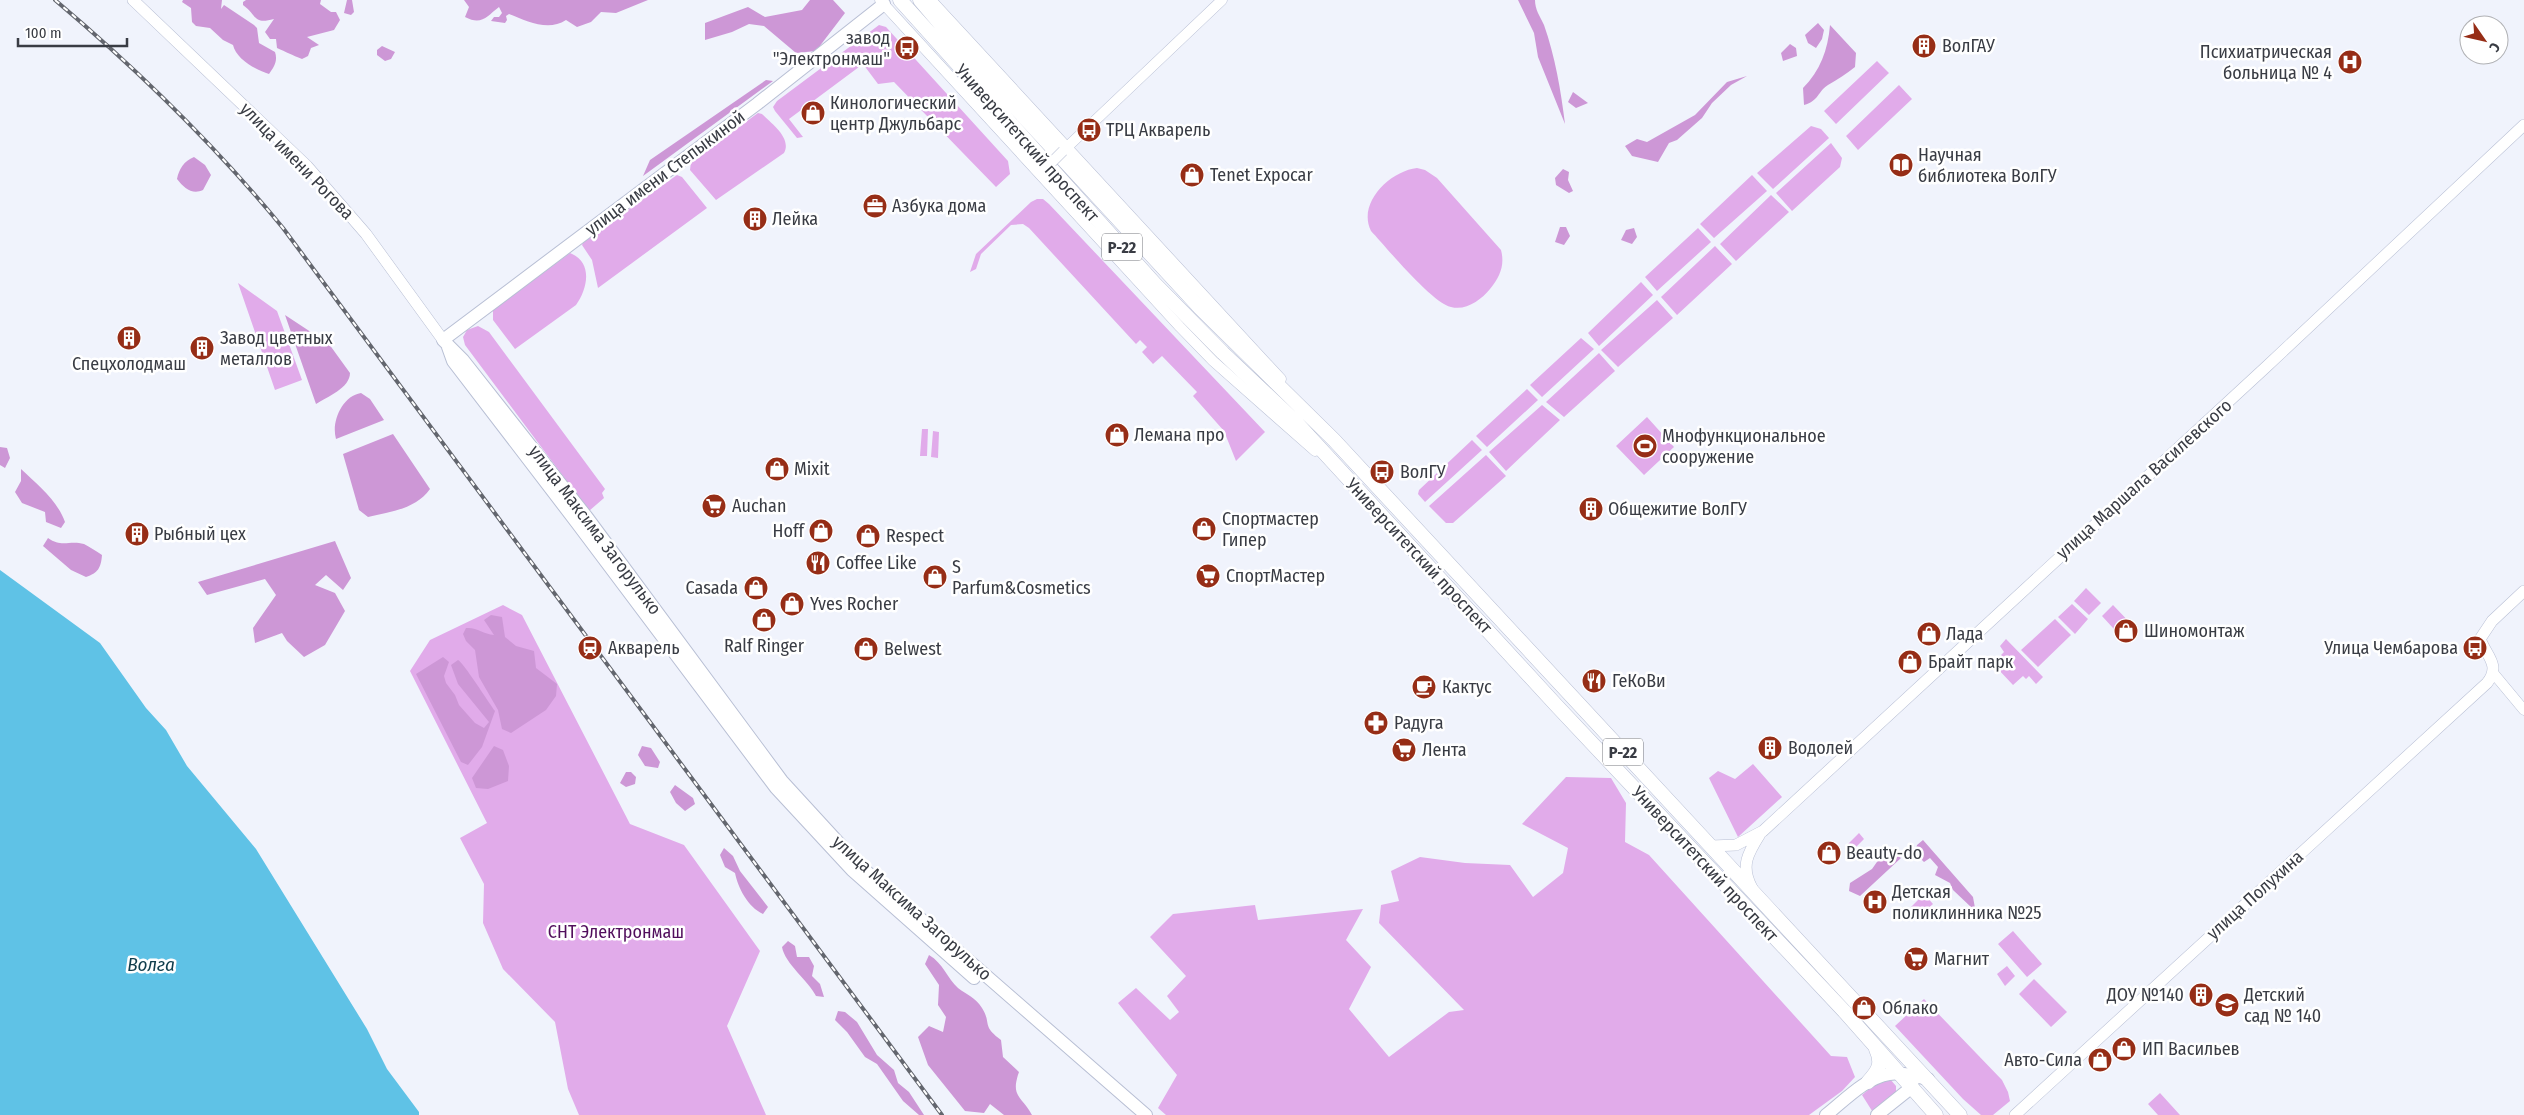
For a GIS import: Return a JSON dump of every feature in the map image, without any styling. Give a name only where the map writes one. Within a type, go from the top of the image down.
[{"type":"highway","name":"Университетский проспект","points":[[900,0],[1155,284],[1223,353],[1295,421],[1556,705],[1875,1046],[1909,1075],[1928,1079],[1960,1115]]},
{"type":"highway","name":"Университетский проспект","points":[[920,0],[965,53],[1200,308],[1334,440],[1754,892],[1909,1075],[1936,1115]]},
{"type":"highway","points":[[1868,1082],[1880,1066],[1880,1057],[1875,1046]]},
{"type":"main road","name":"улица имени Рогова","points":[[133,0],[307,166],[366,234],[445,342]]},
{"type":"main road","name":"улица имени Степыкиной","points":[[445,342],[750,110],[885,1]]},
{"type":"main road","name":"улица Маршала Василевского","points":[[1754,892],[1748,880],[1744,864],[1747,853],[1763,831],[2266,367],[2524,125]]},
{"type":"main road","name":"улица Максима Загорулько","points":[[445,342],[453,361],[776,788],[852,870],[888,904],[1134,1115]]},
{"type":"main road","name":"улица Максима Загорулько","points":[[445,342],[463,360],[586,516],[782,781],[859,864],[1146,1115]]},
{"type":"main road","points":[[2494,674],[2492,661],[2480,638],[2492,621],[2524,591]]},
{"type":"main road","name":"улица Полухина","points":[[2015,1115],[2480,690],[2494,674]]},
{"type":"main road","name":"улица Маршала Василевского","points":[[1712,846],[1736,845],[1763,831]]},
{"type":"main road","points":[[1826,1115],[1868,1082],[1886,1075],[1909,1075]]},
{"type":"main road","points":[[1877,1115],[1909,1075]]},
{"type":"street","name":"Университетский проспект","points":[[931,0],[1065,149],[1241,334],[1334,440]]},
{"type":"street","points":[[1041,173],[1222,0]]},
{"type":"street","name":"Университетский проспект","points":[[885,1],[1206,355],[1353,484]]},
{"type":"street","points":[[2494,674],[2524,710]]},
{"type":"green space","points":[[879,25],[886,27],[1008,161],[1010,174],[996,187],[894,82],[878,84],[863,64],[789,119],[803,137],[797,138],[775,111],[773,107],[777,101]]},
{"type":"green space","points":[[1877,61],[1889,73],[1836,124],[1824,111]]},
{"type":"green space","points":[[1899,85],[1912,99],[1858,150],[1846,136]]},
{"type":"green space","points":[[758,113],[762,114],[780,132],[786,147],[784,153],[716,200],[690,170],[691,162]]},
{"type":"green space","points":[[1811,126],[1821,129],[1829,138],[1773,189],[1757,173]]},
{"type":"green space","points":[[1831,143],[1842,158],[1840,167],[1792,211],[1776,193]]},
{"type":"green space","points":[[1417,168],[1425,170],[1437,178],[1501,250],[1502,266],[1496,280],[1482,297],[1468,306],[1451,307],[1433,296],[1371,231],[1368,210],[1379,190],[1396,175]]},
{"type":"green space","points":[[677,175],[682,177],[707,208],[598,288],[592,260],[582,245],[584,241]]},
{"type":"green space","points":[[1752,175],[1767,191],[1714,238],[1700,224]]},
{"type":"green space","points":[[1771,195],[1789,212],[1736,261],[1720,244]]},
{"type":"green space","points":[[1043,199],[1049,204],[1265,432],[1236,461],[1224,431],[1193,396],[1197,392],[1162,356],[1153,364],[1142,352],[1147,347],[1140,340],[1136,344],[1029,228],[1023,224],[1011,225],[981,254],[976,269],[970,272],[976,254],[1031,202]]},
{"type":"green space","points":[[1698,228],[1711,242],[1657,291],[1645,277]]},
{"type":"green space","points":[[1715,246],[1732,264],[1677,315],[1661,297]]},
{"type":"green space","points":[[570,253],[582,263],[586,276],[583,291],[576,305],[515,349],[493,320],[493,310]]},
{"type":"green space","points":[[1641,282],[1653,295],[1599,346],[1588,333]]},
{"type":"green space","points":[[238,283],[277,311],[302,380],[275,390]]},
{"type":"green space","points":[[1657,300],[1673,318],[1618,367],[1601,350]]},
{"type":"green space","points":[[478,326],[489,332],[605,489],[602,493],[604,498],[589,511],[465,345],[463,337],[467,330]]},
{"type":"green space","points":[[1581,338],[1594,349],[1542,397],[1530,385]]},
{"type":"green space","points":[[1599,353],[1615,371],[1564,417],[1546,402]]},
{"type":"green space","points":[[1527,389],[1538,400],[1487,447],[1476,436]]},
{"type":"green space","points":[[1542,405],[1560,420],[1506,471],[1489,452]]},
{"type":"green space","name":"Мнофункциональное сооружение","points":[[1647,417],[1674,447],[1644,475],[1616,446]]},
{"type":"green space","points":[[922,429],[928,429],[927,456],[920,456]]},
{"type":"green space","points":[[933,431],[939,432],[938,458],[931,457]]},
{"type":"green space","points":[[1472,440],[1482,450],[1425,502],[1418,494],[1419,490]]},
{"type":"green space","points":[[1486,455],[1506,476],[1453,523],[1446,523],[1429,506]]},
{"type":"green space","points":[[2086,588],[2101,603],[2089,615],[2074,601]]},
{"type":"green space","points":[[2072,604],[2088,619],[2075,634],[2058,617]]},
{"type":"green space","name":"СНТ Электронмаш","points":[[503,605],[522,615],[630,824],[684,845],[760,951],[727,1026],[766,1115],[579,1115],[568,1089],[555,1022],[503,969],[483,923],[484,884],[460,838],[487,823],[410,671],[430,640]]},
{"type":"green space","points":[[2113,605],[2135,628],[2124,640],[2102,616]]},
{"type":"green space","points":[[2055,619],[2071,635],[2038,667],[2021,650]]},
{"type":"green space","points":[[2006,639],[2043,677],[2036,684],[2029,676],[2026,679],[2023,676],[2013,685],[1997,668],[2005,660],[2001,655],[2004,652],[2000,646]]},
{"type":"green space","points":[[1753,764],[1782,797],[1738,837],[1709,778],[1718,771],[1735,779]]},
{"type":"green space","points":[[1566,777],[1611,778],[1626,803],[1625,842],[1649,855],[1831,1056],[1847,1057],[1855,1077],[1842,1091],[1809,1115],[1166,1115],[1158,1108],[1177,1075],[1118,1003],[1136,988],[1170,1020],[1179,1012],[1167,996],[1186,976],[1150,937],[1173,914],[1255,905],[1258,920],[1363,909],[1346,940],[1371,967],[1349,1009],[1389,1057],[1449,1012],[1464,1010],[1379,923],[1381,905],[1399,901],[1391,871],[1420,857],[1465,863],[1510,865],[1533,897],[1563,873],[1568,848],[1522,824]]},
{"type":"green space","points":[[1859,833],[1864,839],[1852,851],[1846,846]]},
{"type":"green space","points":[[1924,894],[1933,904],[1919,916],[1911,907]]},
{"type":"green space","points":[[2013,931],[2042,964],[2027,977],[1998,944]]},
{"type":"green space","points":[[2007,966],[2015,976],[2005,986],[1997,974]]},
{"type":"green space","points":[[2034,979],[2067,1012],[2051,1027],[2019,994]]},
{"type":"green space","points":[[1924,999],[2002,1080],[2010,1101],[1993,1115],[1981,1115],[1963,1099],[1895,1026]]},
{"type":"green space","points":[[1890,1079],[1896,1086],[1896,1094],[1874,1114],[1862,1095],[1880,1080]]},
{"type":"green space","points":[[2160,1093],[2180,1115],[2158,1115],[2148,1104]]},
{"type":"shaded area","points":[[183,0],[222,0],[221,9],[224,5],[254,25],[257,28],[259,43],[275,52],[276,55],[276,61],[269,74],[247,63],[238,55],[233,45],[223,40],[210,28],[196,26],[192,22],[191,8],[182,2]]},
{"type":"shaded area","points":[[246,0],[321,0],[320,4],[331,12],[336,12],[340,20],[334,30],[307,37],[319,45],[311,48],[308,56],[302,59],[277,48],[276,39],[270,39],[265,32],[274,19],[262,21],[256,18],[243,5],[243,2]]},
{"type":"shaded area","points":[[347,0],[352,0],[354,12],[351,15],[344,13]]},
{"type":"shaded area","points":[[464,0],[648,0],[616,13],[601,12],[591,22],[577,27],[566,20],[552,25],[545,25],[530,22],[509,14],[506,16],[507,20],[505,23],[491,21],[502,13],[499,7],[484,19],[471,20],[465,17],[469,7]]},
{"type":"shaded area","points":[[810,0],[833,0],[845,13],[816,51],[796,53],[764,26],[749,24],[732,32],[705,40],[705,23],[748,7],[765,17],[802,10]]},
{"type":"shaded area","points":[[1518,0],[1535,0],[1554,61],[1565,124],[1538,57],[1534,33]]},
{"type":"shaded area","points":[[1818,23],[1824,30],[1822,39],[1816,48],[1808,43],[1805,35]]},
{"type":"shaded area","points":[[1830,25],[1856,53],[1855,67],[1825,87],[1813,101],[1804,105],[1803,88],[1814,74],[1822,59]]},
{"type":"shaded area","points":[[1790,44],[1796,48],[1797,56],[1783,61],[1781,53]]},
{"type":"shaded area","points":[[382,46],[395,52],[391,59],[385,61],[377,55],[377,50]]},
{"type":"shaded area","points":[[1747,76],[1731,85],[1712,103],[1702,118],[1677,140],[1669,143],[1658,162],[1632,156],[1625,146],[1637,139],[1647,142],[1695,115],[1727,82]]},
{"type":"shaded area","points":[[766,80],[773,81],[643,176],[650,160]]},
{"type":"shaded area","points":[[1573,92],[1588,103],[1576,108],[1568,102]]},
{"type":"shaded area","points":[[194,157],[205,165],[211,175],[203,190],[195,192],[188,190],[177,179],[182,166]]},
{"type":"shaded area","points":[[1563,169],[1569,172],[1568,180],[1573,191],[1569,193],[1556,185],[1555,178]]},
{"type":"shaded area","points":[[1560,227],[1566,227],[1570,236],[1564,245],[1555,242]]},
{"type":"shaded area","points":[[1634,228],[1637,237],[1632,244],[1621,240],[1626,230]]},
{"type":"shaded area","points":[[285,315],[329,344],[350,373],[342,388],[316,404]]},
{"type":"shaded area","points":[[361,393],[370,399],[384,420],[336,439],[335,425],[343,404],[354,395]]},
{"type":"shaded area","points":[[393,434],[430,489],[418,501],[402,509],[368,517],[359,510],[343,454]]},
{"type":"shaded area","points":[[0,447],[7,448],[10,458],[5,468],[0,465]]},
{"type":"shaded area","points":[[21,469],[46,493],[62,514],[65,522],[61,528],[46,522],[45,512],[22,503],[15,492],[21,481]]},
{"type":"shaded area","points":[[48,538],[57,543],[84,544],[93,549],[102,555],[98,569],[86,577],[71,570],[43,546]]},
{"type":"shaded area","points":[[335,541],[351,578],[343,590],[326,575],[315,585],[335,593],[345,611],[325,645],[304,657],[287,641],[282,633],[255,643],[253,628],[276,595],[265,579],[207,595],[198,582]]},
{"type":"shaded area","points":[[491,615],[502,617],[505,637],[516,646],[534,651],[536,668],[557,684],[556,696],[546,710],[511,733],[502,729],[498,710],[479,677],[475,650],[466,641],[463,634],[466,628],[470,628],[494,635],[484,620]]},
{"type":"shaded area","points":[[443,657],[449,662],[444,676],[446,683],[455,695],[459,705],[475,723],[484,728],[489,722],[458,684],[451,665],[458,660],[495,711],[482,747],[468,765],[461,762],[416,674]]},
{"type":"shaded area","points":[[494,746],[503,750],[509,766],[508,781],[488,789],[476,788],[472,778]]},
{"type":"shaded area","points":[[642,746],[651,748],[660,762],[658,768],[645,766],[638,755]]},
{"type":"shaded area","points":[[626,772],[631,772],[636,777],[635,784],[626,787],[620,783]]},
{"type":"shaded area","points":[[675,785],[693,798],[695,804],[685,811],[676,803],[670,792]]},
{"type":"shaded area","points":[[1923,840],[1973,897],[1975,908],[1972,908],[1953,890],[1950,883],[1935,875],[1938,867],[1930,858],[1924,862],[1915,853],[1917,845]]},
{"type":"shaded area","points":[[724,848],[733,856],[740,871],[768,907],[763,914],[748,902],[735,873],[725,867],[720,855]]},
{"type":"shaded area","points":[[1884,852],[1892,852],[1901,858],[1860,896],[1849,891],[1850,883],[1872,869]]},
{"type":"shaded area","points":[[788,941],[795,946],[797,957],[809,957],[814,966],[812,976],[820,984],[824,997],[816,996],[787,960],[782,947]]},
{"type":"shaded area","points":[[929,955],[938,962],[958,988],[974,999],[982,1008],[989,1028],[1001,1040],[1003,1057],[1019,1072],[1016,1087],[1018,1096],[1032,1115],[1004,1115],[990,1104],[984,1113],[965,1111],[928,1065],[918,1037],[929,1026],[943,1032],[946,1017],[938,1005],[939,985],[925,964]]},
{"type":"shaded area","points":[[838,1011],[845,1012],[857,1022],[877,1055],[894,1070],[898,1083],[909,1092],[924,1115],[919,1115],[903,1101],[877,1064],[865,1057],[847,1032],[835,1020]]},
{"type":"water","name":"Волга","points":[[0,570],[100,643],[146,708],[166,730],[187,766],[256,849],[367,1029],[387,1069],[419,1112],[419,1115],[0,1115]]},
{"type":"railway","points":[[55,0],[116,53],[174,109],[230,167],[283,228],[942,1115]]},
{"type":"place","name":"ВолГАУ","points":[[1924,46]]},
{"type":"place","name":"завод \"Электронмаш\"","points":[[907,48]]},
{"type":"place","name":"Психиатрическая больница № 4","points":[[2350,62]]},
{"type":"place","name":"Кинологический центр Джульбарс","points":[[813,113]]},
{"type":"place","name":"ТРЦ Акварель","points":[[1089,130]]},
{"type":"place","name":"Научная библиотека ВолГУ","points":[[1901,165]]},
{"type":"place","name":"Tenet Expocar","points":[[1192,175]]},
{"type":"place","name":"Азбука дома","points":[[875,206]]},
{"type":"place","name":"Лейка","points":[[755,219]]},
{"type":"place","name":"Спецхолодмаш","points":[[129,338]]},
{"type":"place","name":"Завод цветных металлов","points":[[202,348]]},
{"type":"place","name":"Лемана про","points":[[1117,435]]},
{"type":"place","name":"Мнофункциональное сооружение","points":[[1645,446]]},
{"type":"place","name":"Mixit","points":[[777,469]]},
{"type":"place","name":"ВолГУ","points":[[1382,472]]},
{"type":"place","name":"Auchan","points":[[714,506]]},
{"type":"place","name":"Общежитие ВолГУ","points":[[1591,509]]},
{"type":"place","name":"Спортмастер Гипер","points":[[1204,529]]},
{"type":"place","name":"Hoff","points":[[821,531]]},
{"type":"place","name":"Рыбный цех","points":[[137,534]]},
{"type":"place","name":"Respect","points":[[868,536]]},
{"type":"place","name":"Coffee Like","points":[[818,563]]},
{"type":"place","name":"СпортМастер","points":[[1208,576]]},
{"type":"place","name":"S Parfum&Cosmetics","points":[[935,577]]},
{"type":"place","name":"Casada","points":[[756,588]]},
{"type":"place","name":"Yves Rocher","points":[[792,604]]},
{"type":"place","name":"Ralf Ringer","points":[[764,620]]},
{"type":"place","name":"Шиномонтаж","points":[[2126,631]]},
{"type":"place","name":"Лада","points":[[1929,634]]},
{"type":"place","name":"Акварель","points":[[590,648]]},
{"type":"place","name":"Улица Чембарова","points":[[2475,648]]},
{"type":"place","name":"Belwest","points":[[866,649]]},
{"type":"place","name":"Брайт парк","points":[[1910,662]]},
{"type":"place","name":"ГеКоВи","points":[[1594,681]]},
{"type":"place","name":"Кактус","points":[[1424,687]]},
{"type":"place","name":"Радуга","points":[[1376,723]]},
{"type":"place","name":"Водолей","points":[[1770,748]]},
{"type":"place","name":"Лента","points":[[1404,750]]},
{"type":"place","name":"Beauty-do","points":[[1829,853]]},
{"type":"place","name":"Детская поликлинника №25","points":[[1875,902]]},
{"type":"place","name":"Магнит","points":[[1916,959]]},
{"type":"place","name":"ДОУ №140","points":[[2201,995]]},
{"type":"place","name":"Детский сад № 140","points":[[2227,1005]]},
{"type":"place","name":"Облако","points":[[1864,1008]]},
{"type":"place","name":"ИП Васильев","points":[[2124,1049]]},
{"type":"place","name":"Авто-Сила","points":[[2100,1060]]}]
